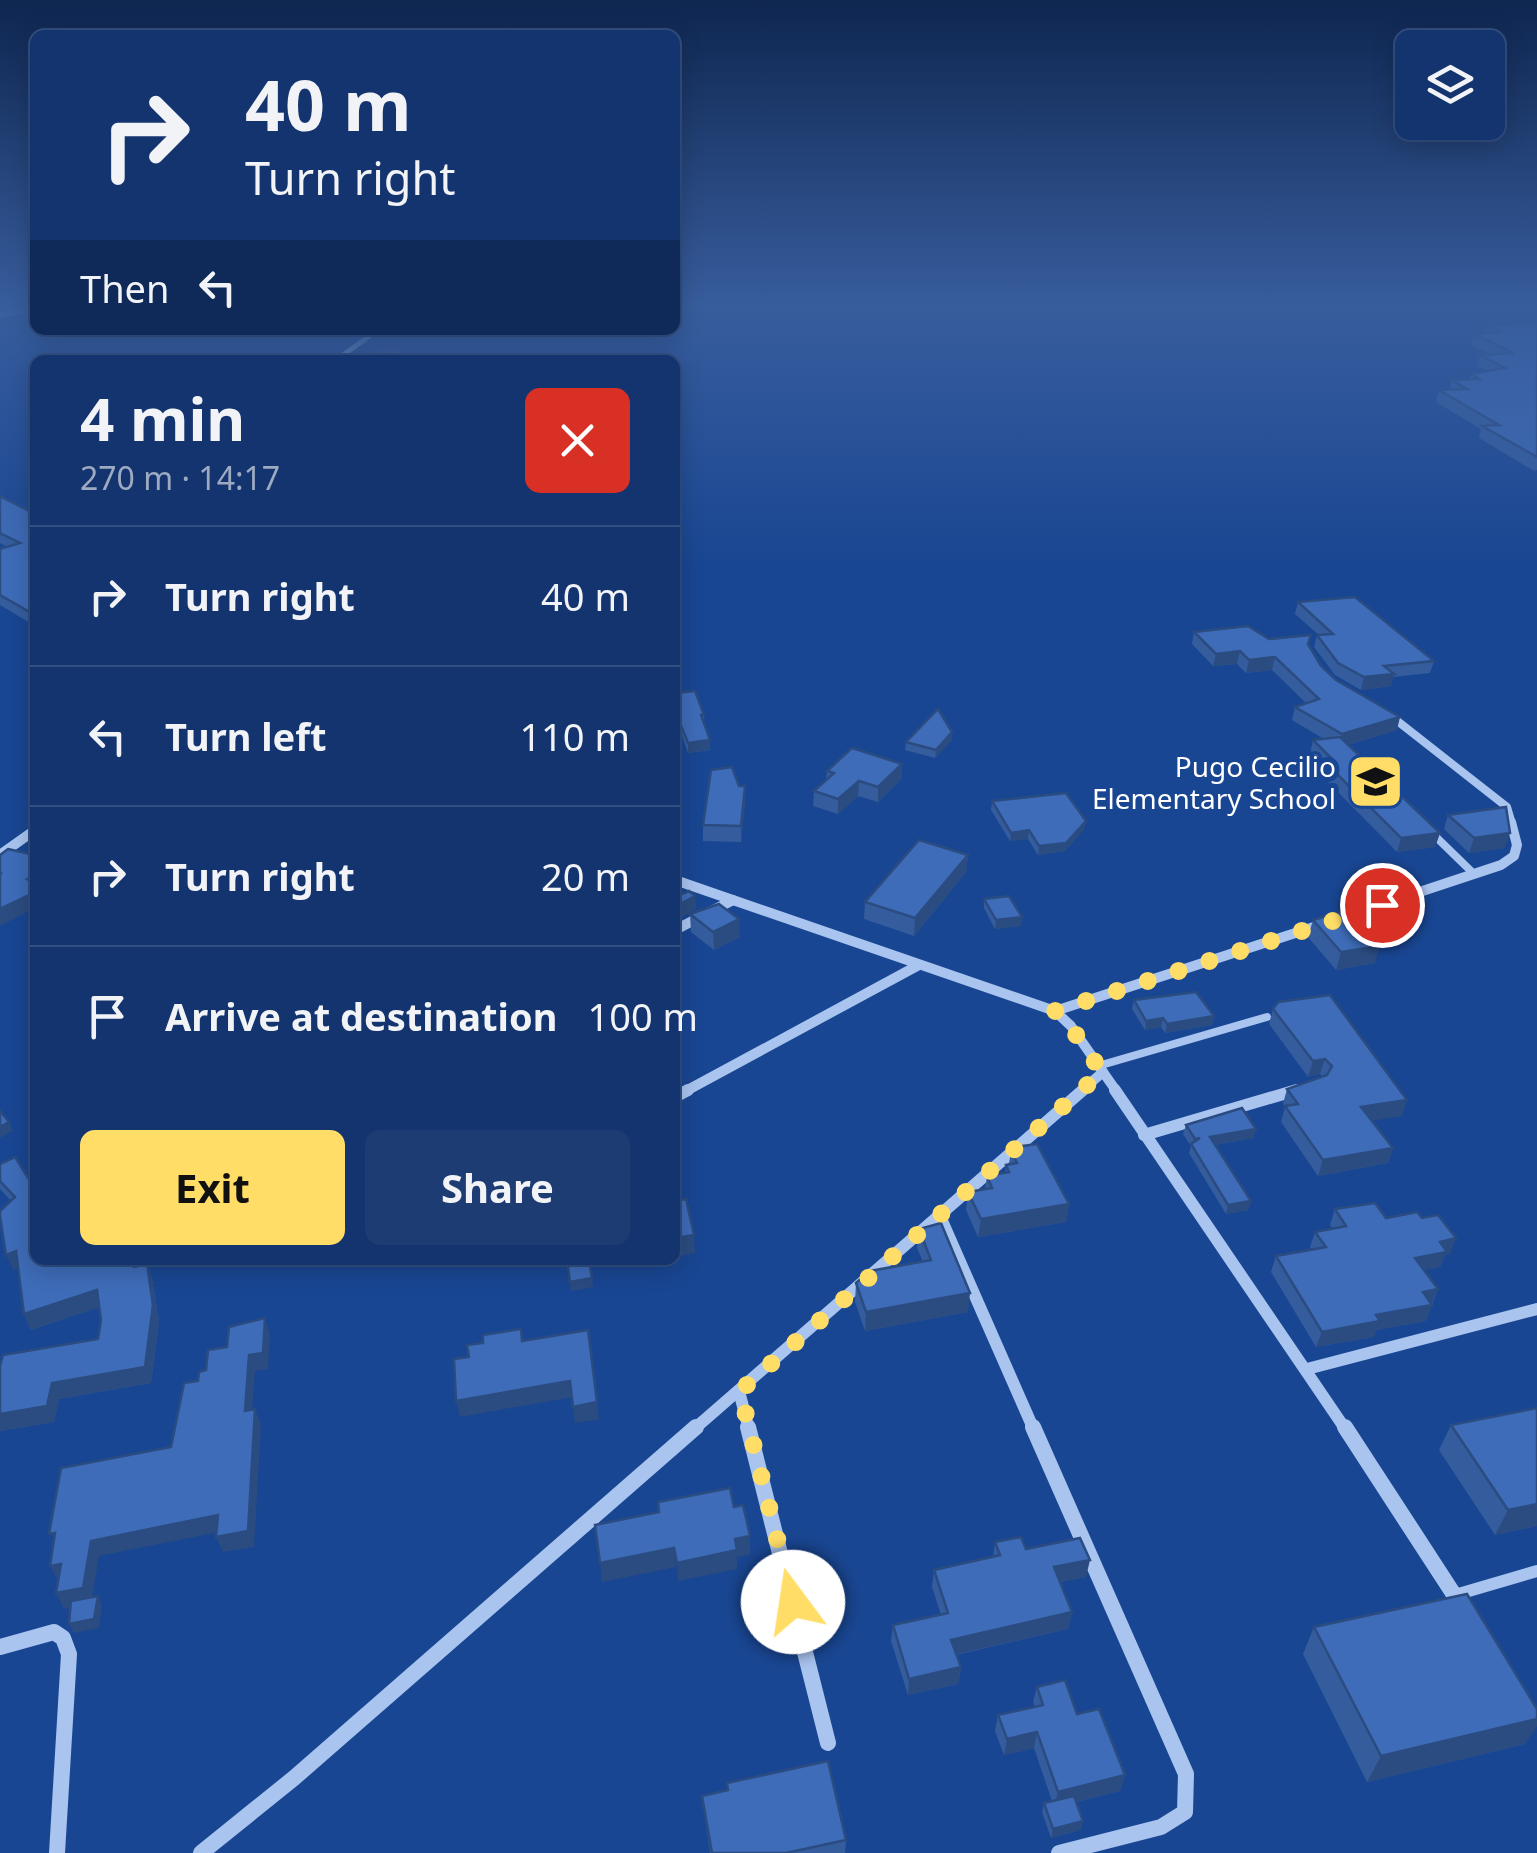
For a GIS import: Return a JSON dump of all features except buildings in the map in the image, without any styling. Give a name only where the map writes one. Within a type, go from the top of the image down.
[{"type":"street","points":[[1055,1011],[1501,865],[1514,856],[1517,845],[1510,814],[1500,800],[1383,710]]},
{"type":"street","points":[[0,855],[30,834]]},
{"type":"street","points":[[680,882],[1055,1011],[1070,1026],[1307,1368],[1476,1626]]},
{"type":"street","points":[[680,927],[733,900]]},
{"type":"street","points":[[680,1094],[917,966]]},
{"type":"street","points":[[201,1853],[243,1822],[740,1391],[1100,1069]]},
{"type":"street","points":[[1144,1134],[1319,1083]]},
{"type":"street","points":[[939,1214],[1186,1774],[1185,1812],[1160,1827],[1058,1853]]},
{"type":"street","points":[[1307,1368],[1537,1309]]},
{"type":"street","points":[[740,1391],[828,1743]]},
{"type":"street","points":[[0,1647],[54,1632],[64,1638],[69,1654],[57,1853]]},
{"type":"lane","points":[[1422,824],[1474,874]]},
{"type":"lane","points":[[1100,1069],[1267,1017]]},
{"type":"lane","points":[[1455,1595],[1537,1571]]},
{"type":"place","name":"Pugo Cecilio Elementary School","points":[[1375,782]]},
{"type":"route","points":[[793,1602],[740,1391],[1102,1072],[1082,1040],[1055,1011],[1382,905]]}]
